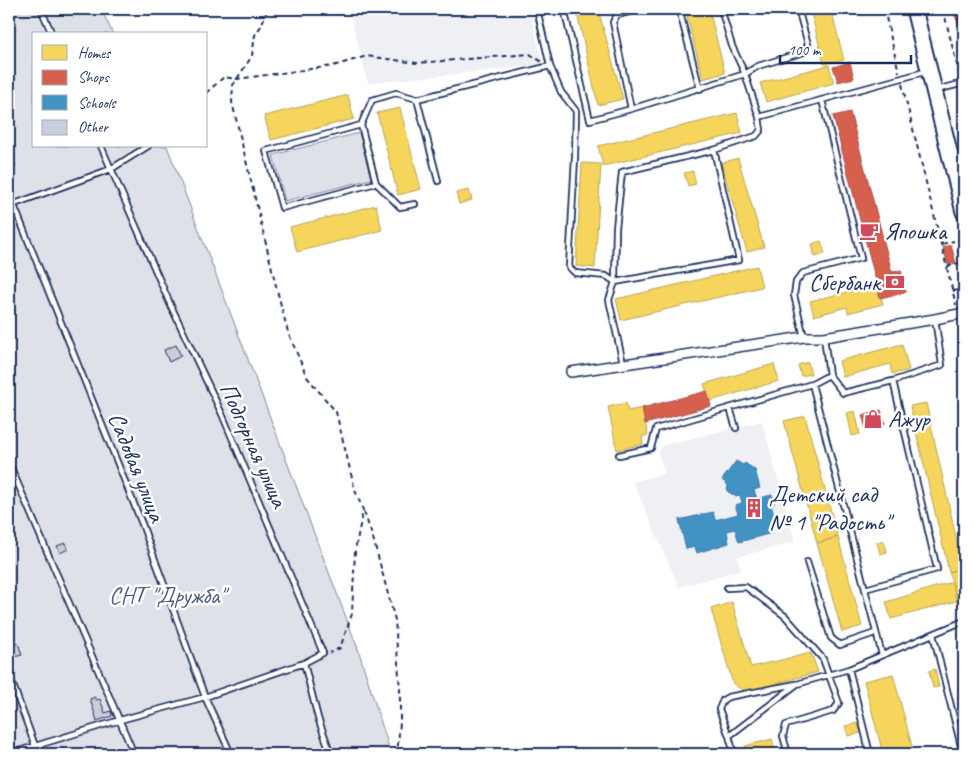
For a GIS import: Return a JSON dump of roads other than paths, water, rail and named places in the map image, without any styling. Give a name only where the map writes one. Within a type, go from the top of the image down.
[{"type":"main road","points":[[914,9],[964,212]]},
{"type":"street","points":[[571,372],[804,336],[824,337],[961,313]]},
{"type":"lane","points":[[41,9],[51,32]]},
{"type":"lane","points":[[537,9],[550,66],[561,92],[576,111],[569,267],[575,274],[606,276],[615,282],[739,260],[714,150]]},
{"type":"lane","points":[[564,9],[590,120],[700,88],[744,74],[758,66],[804,52],[808,44],[798,9]]},
{"type":"lane","points":[[631,109],[613,22],[616,15],[641,9]]},
{"type":"lane","points":[[679,9],[700,88]]},
{"type":"lane","points":[[623,363],[609,300],[615,282],[616,228],[622,172],[714,150],[756,136],[762,130],[744,74],[732,46],[722,9]]},
{"type":"lane","points":[[414,204],[400,207],[376,183],[361,125],[372,100],[396,93],[417,100],[550,66]]},
{"type":"lane","points":[[759,118],[929,71]]},
{"type":"lane","points":[[934,90],[963,83]]},
{"type":"lane","points":[[417,100],[438,181]]},
{"type":"lane","points":[[804,336],[794,295],[796,282],[803,273],[860,258],[822,100]]},
{"type":"lane","points":[[361,125],[266,151],[282,208],[376,183]]},
{"type":"lane","name":"Подгорная улица","points":[[102,148],[171,306],[222,414],[323,653],[304,663]]},
{"type":"lane","points":[[11,205],[111,169],[145,148]]},
{"type":"lane","name":"Садовая улица","points":[[9,193],[11,205],[142,524],[205,697],[231,754]]},
{"type":"lane","points":[[824,337],[829,375],[843,393],[893,381],[942,365],[935,319]]},
{"type":"lane","points":[[619,455],[651,448],[656,429],[812,384],[829,375]]},
{"type":"lane","points":[[865,589],[937,569],[893,381]]},
{"type":"lane","points":[[812,384],[882,655]]},
{"type":"lane","points":[[730,408],[736,428]]},
{"type":"lane","points":[[9,463],[134,754]]},
{"type":"lane","points":[[807,562],[831,638],[840,645],[875,633]]},
{"type":"lane","points":[[728,588],[746,587],[785,616],[823,659],[830,675],[839,703],[833,711],[786,725],[783,736],[788,754]]},
{"type":"lane","points":[[734,754],[719,709],[723,700],[728,697],[797,684],[849,669],[964,621]]},
{"type":"lane","points":[[933,634],[963,754]]},
{"type":"lane","points":[[9,754],[120,720],[205,697],[304,663],[318,718],[332,754]]},
{"type":"lane","points":[[849,669],[870,754]]},
{"type":"lane","points":[[9,674],[38,754]]},
{"type":"lane","points":[[729,736],[797,684]]},
{"type":"place","name":"Япошка","points":[[869,231]]},
{"type":"place","name":"Сбербанк","points":[[895,282]]},
{"type":"place","name":"Ажур","points":[[873,419]]},
{"type":"place","name":"Детский сад № 1 \"Радость\"","points":[[754,508]]},
{"type":"park label","name":"СНТ \"Дружба\"","points":[[167,595]]}]
